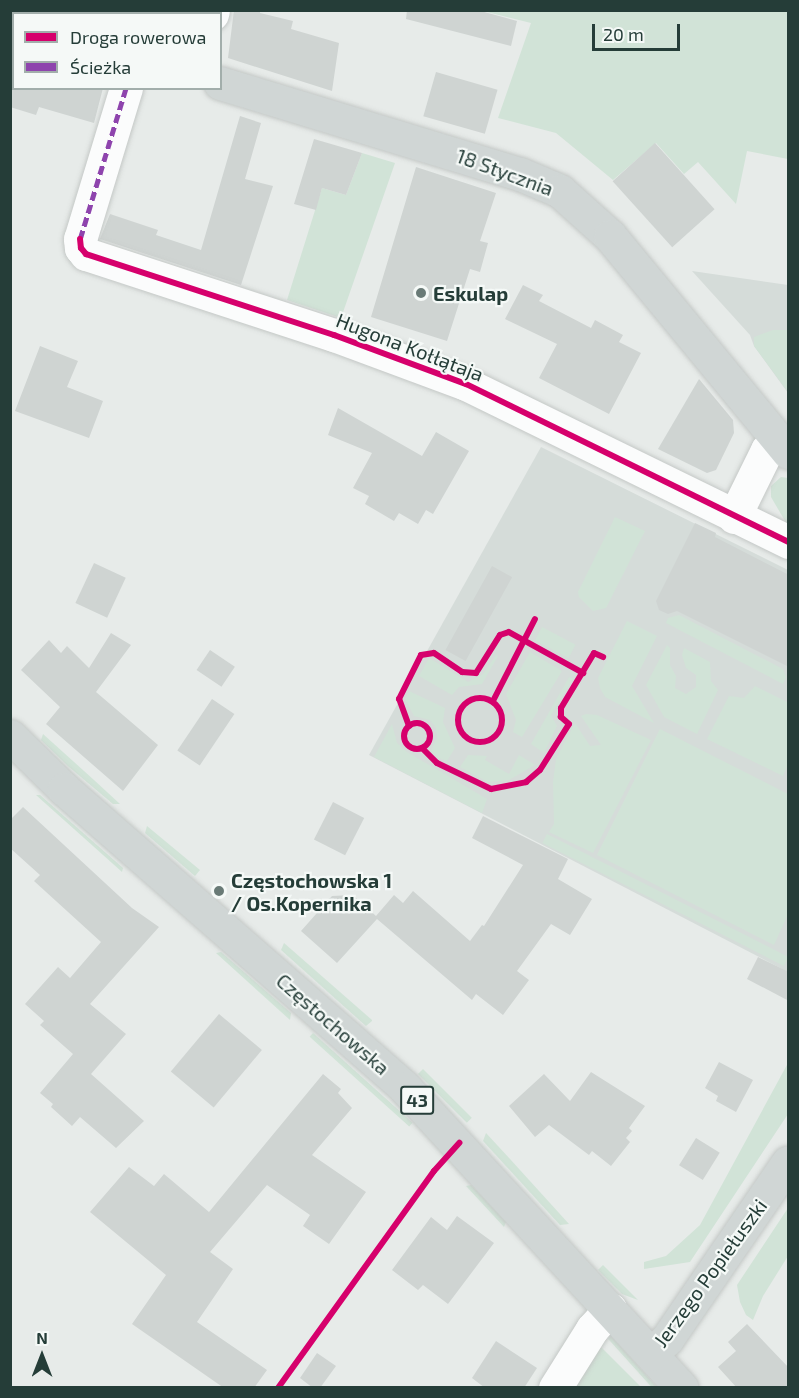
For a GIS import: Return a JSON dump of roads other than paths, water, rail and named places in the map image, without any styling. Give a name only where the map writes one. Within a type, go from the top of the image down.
[{"type":"main road","name":"18 Stycznia","points":[[222,84],[520,174],[560,191],[610,236],[783,446]]},
{"type":"main road","name":"Częstochowska","points":[[10,736],[56,782],[405,1088],[682,1388]]},
{"type":"main road","name":"Jerzego Popiełuszki","points":[[651,1354],[667,1339],[789,1162]]},
{"type":"street","name":"Hugona Kołłątaja","points":[[125,90],[80,239],[81,248],[86,254],[334,334],[466,384],[789,542]]},
{"type":"street","points":[[734,517],[767,450],[783,446]]},
{"type":"street","points":[[555,1388],[592,1329],[610,1309]]},
{"type":"place","name":"Eskulap","points":[[421,293]]},
{"type":"place","name":"Częstochowska 1 / Os.Kopernika","points":[[219,891]]}]
